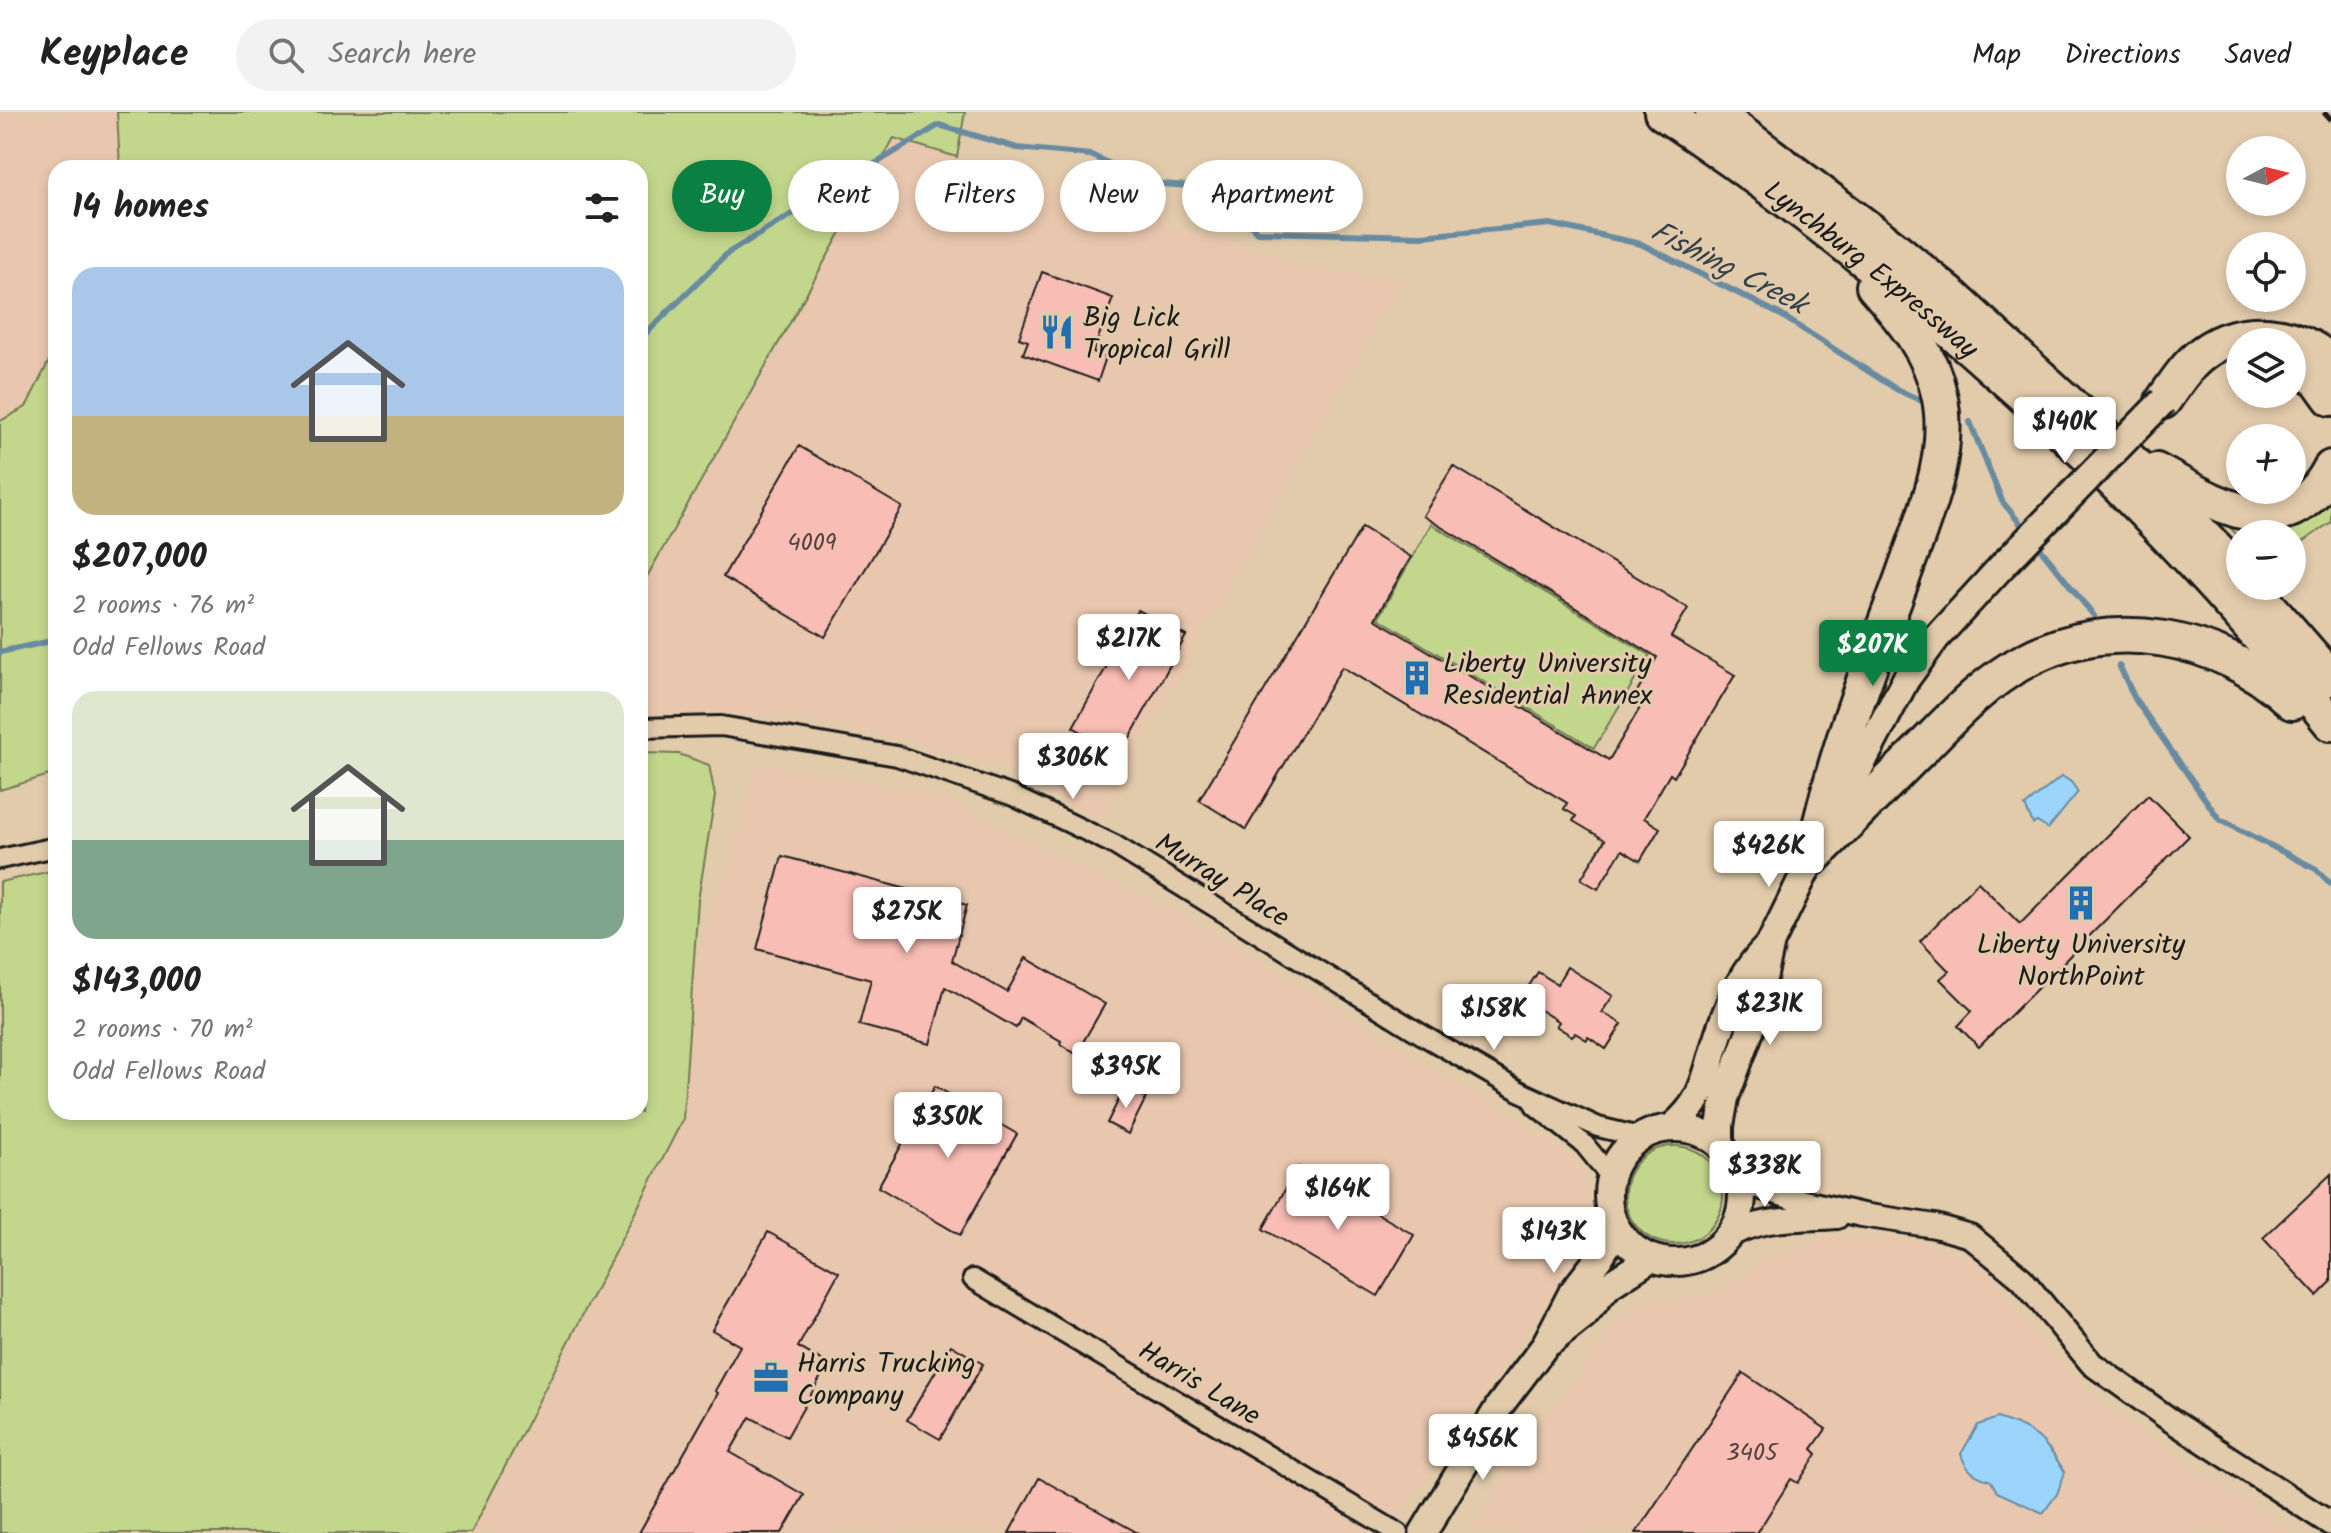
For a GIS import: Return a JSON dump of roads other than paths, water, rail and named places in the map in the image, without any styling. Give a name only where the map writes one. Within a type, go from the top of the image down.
[{"type":"highway","name":"Lynchburg Expressway","points":[[1662,112],[1734,160],[1824,228],[1915,299],[1993,366],[2080,449],[2203,575],[2331,723]]},
{"type":"highway","name":"Lynchburg Expressway","points":[[1713,112],[1954,298],[2124,454],[2226,559]]},
{"type":"highway","points":[[1812,858],[1839,754],[1927,507],[1941,456],[1943,422],[1940,395],[1920,343],[1824,228]]},
{"type":"highway","points":[[2163,401],[2189,365],[2206,351],[2250,335],[2276,334],[2303,344],[2331,363]]},
{"type":"highway","points":[[2163,401],[2226,364]]},
{"type":"highway","points":[[2306,372],[2318,380],[2331,398]]},
{"type":"highway","points":[[2124,454],[2218,505],[2245,514],[2263,515],[2298,504],[2312,495],[2331,468]]},
{"type":"highway","points":[[2263,600],[2331,678]]},
{"type":"highway","points":[[1812,858],[1986,687],[2021,663],[2080,642],[2127,635],[2161,637],[2194,644],[2259,674],[2331,740]]},
{"type":"main road","points":[[1720,1146],[1725,1098],[1754,1020],[1771,942],[1906,679],[1936,638],[2003,565],[2163,401]]},
{"type":"main road","points":[[1671,1128],[1687,1116],[1704,1089],[1719,1032],[1738,984],[1752,961],[1771,942]]},
{"type":"main road","points":[[1671,1128],[1703,1134],[1720,1146],[1736,1169],[1741,1201],[1726,1238],[1704,1255],[1678,1262],[1651,1258],[1629,1244],[1613,1221],[1608,1200],[1610,1176],[1617,1160],[1640,1137],[1671,1128]]},
{"type":"main road","points":[[1423,1533],[1500,1405],[1544,1347],[1572,1293],[1609,1242],[1613,1221]]},
{"type":"main road","points":[[1544,1347],[1584,1315],[1609,1285],[1651,1258]]},
{"type":"street","name":"Murray Place","points":[[648,728],[721,726],[897,756],[1013,796],[1113,844],[1521,1092],[1598,1127],[1640,1137]]},
{"type":"street","points":[[0,859],[48,849]]},
{"type":"street","name":"Murray Place","points":[[1521,1092],[1584,1144],[1610,1176]]},
{"type":"street","points":[[1736,1169],[1759,1187],[1805,1202],[1862,1215],[1935,1226],[1970,1236],[2022,1279],[2092,1364],[2169,1419],[2331,1524]]},
{"type":"street","points":[[1726,1238],[1741,1228],[1776,1220],[1862,1215]]},
{"type":"street","name":"Harris Lane","points":[[973,1279],[1398,1533]]},
{"type":"water","points":[[2062,776],[2078,792],[2048,829],[2037,822],[2033,824],[2025,806]]},
{"type":"water","points":[[1997,1418],[2030,1431],[2051,1451],[2065,1472],[2057,1494],[2043,1513],[1997,1492],[1991,1481],[1972,1472],[1963,1460],[1961,1454],[1978,1425]]},
{"type":"waterway","name":"Fishing Creek","points":[[648,331],[728,253],[939,125],[1017,148],[1091,155],[1149,183],[1216,188],[1257,232],[1422,236],[1550,224],[1641,244],[1781,315],[1896,389],[1922,401]]},
{"type":"waterway","name":"Fishing Creek","points":[[1970,422],[2002,501],[2026,531]]},
{"type":"waterway","name":"Fishing Creek","points":[[2036,543],[2094,616]]},
{"type":"waterway","name":"Fishing Creek","points":[[0,652],[48,642]]},
{"type":"waterway","name":"Fishing Creek","points":[[2119,665],[2135,699],[2219,819],[2316,869],[2331,884]]},
{"type":"railway","points":[[2324,112],[2331,120]]},
{"type":"place","name":"Big Lick Tropical Grill","points":[[1057,332]]},
{"type":"place","name":"Liberty University Residential Annex","points":[[1417,678]]},
{"type":"place","name":"Liberty University NorthPoint","points":[[2081,903]]},
{"type":"place","name":"Harris Trucking Company","points":[[771,1378]]}]
